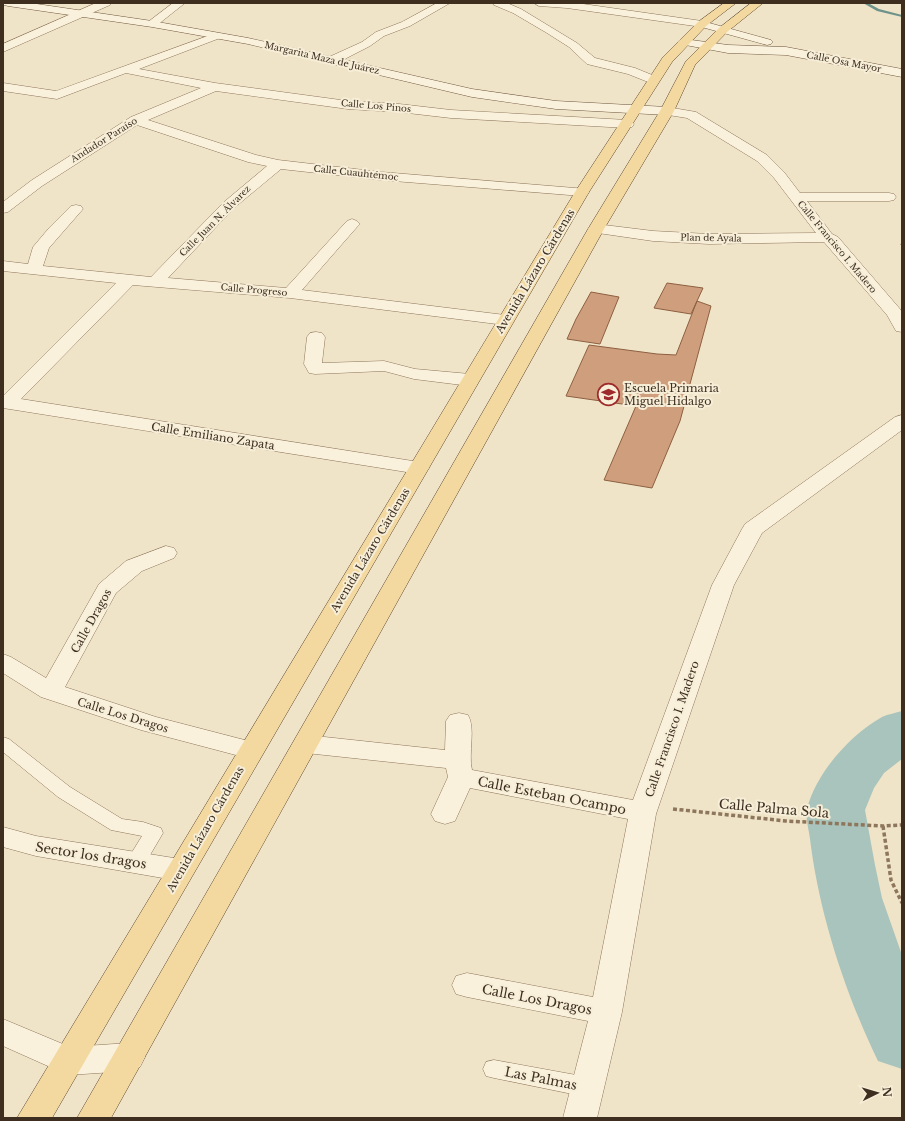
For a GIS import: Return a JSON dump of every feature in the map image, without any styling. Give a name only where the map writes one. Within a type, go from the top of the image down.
[{"type":"main road","name":"Avenida Lázaro Cárdenas","points":[[34,1118],[582,192],[667,60],[702,24],[731,3]]},
{"type":"main road","points":[[94,1118],[596,229],[668,111],[690,64],[723,30],[758,3]]},
{"type":"street","name":"Margarita Maza de Juárez","points":[[8,3],[152,24],[333,60],[472,93],[631,117]]},
{"type":"street","points":[[3,48],[80,13],[106,3]]},
{"type":"street","points":[[152,24],[180,3]]},
{"type":"street","points":[[333,60],[366,44],[380,34],[406,24],[445,3]]},
{"type":"street","points":[[498,3],[517,11],[551,31],[573,45],[591,61],[631,72],[653,80]]},
{"type":"street","name":"Calle Osa Mayor","points":[[539,3],[567,5],[702,24],[766,42],[786,51]]},
{"type":"street","points":[[3,87],[57,95],[216,36]]},
{"type":"street","name":"Calle Osa Mayor","points":[[684,42],[728,49],[786,51],[902,73]]},
{"type":"street","name":"Calle Los Pinos","points":[[127,70],[215,87],[348,105],[399,108],[451,114],[631,117]]},
{"type":"street","name":"Andador Paraíso","points":[[3,209],[37,183],[136,120],[215,87]]},
{"type":"street","name":"Calle Francisco I. Madero","points":[[631,117],[668,111],[692,116],[762,158],[827,237],[832,240],[894,313],[902,327]]},
{"type":"street","name":"Calle Cuauhtémoc","points":[[136,120],[253,159],[278,164],[381,176],[582,192]]},
{"type":"street","name":"Calle Juan N. Álvarez","points":[[155,282],[241,194],[258,178],[278,164]]},
{"type":"street","points":[[795,197],[889,197]]},
{"type":"street","points":[[34,269],[41,247],[54,231],[76,209]]},
{"type":"street","points":[[290,293],[352,224]]},
{"type":"street","name":"Plan de Ayala","points":[[596,229],[653,236],[709,239],[827,237]]},
{"type":"street","name":"Calle Progreso","points":[[3,266],[129,280],[290,293],[505,320]]},
{"type":"street","name":"Calle Emiliano Zapata","points":[[5,403],[129,280]]},
{"type":"street","points":[[316,337],[313,364],[315,370],[384,366],[414,374],[470,380]]},
{"type":"street","name":"Calle Emiliano Zapata","points":[[5,403],[419,468]]},
{"type":"street","name":"Calle Francisco I. Madero","points":[[580,1118],[606,1012],[644,809],[723,585],[753,529],[902,421]]},
{"type":"street","name":"Calle Dragos","points":[[50,691],[66,666],[107,589],[134,566],[166,553]]},
{"type":"street","name":"Calle Los Dragos","points":[[3,662],[50,691],[150,724],[251,750]]},
{"type":"street","points":[[445,814],[459,769],[460,721]]},
{"type":"street","name":"Calle Esteban Ocampo","points":[[306,744],[338,749],[399,754],[459,769],[644,809]]},
{"type":"street","name":"Sector los dragos","points":[[3,837],[36,846],[180,870]]},
{"type":"street","name":"Calle Los Dragos","points":[[467,985],[606,1012]]},
{"type":"street","points":[[3,1032],[68,1061],[129,1057]]},
{"type":"lane","points":[[3,743],[64,792],[118,825],[143,829],[154,833],[136,862]]},
{"type":"lane","name":"Las Palmas","points":[[494,1069],[587,1087]]},
{"type":"path","name":"Calle Palma Sola","points":[[644,809],[786,821],[883,826],[902,825]]},
{"type":"path","points":[[883,826],[891,880],[902,903]]},
{"type":"building","points":[[667,283],[703,288],[691,314],[654,308]]},
{"type":"building","points":[[591,292],[619,297],[600,344],[567,339],[576,319]]},
{"type":"building","points":[[697,301],[711,306],[680,421],[652,488],[604,480],[636,406],[566,396],[589,345],[676,355]]},
{"type":"waterway","points":[[865,3],[878,10],[902,16]]},
{"type":"waterway","points":[[902,730],[864,759],[847,783],[836,810],[844,865],[851,898],[880,987],[902,1040]]},
{"type":"place","name":"Escuela Primaria Miguel Hidalgo","points":[[609,394]]}]
